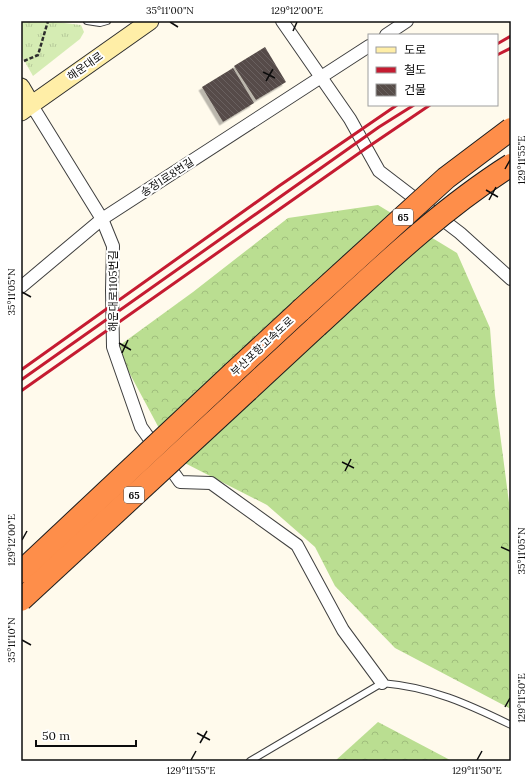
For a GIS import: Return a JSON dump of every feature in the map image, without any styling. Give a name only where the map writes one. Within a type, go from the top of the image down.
[{"type":"highway","name":"부산포항고속도로","points":[[21,572],[301,310],[446,178],[511,129]]},
{"type":"highway","name":"부산포항고속도로","points":[[21,600],[408,242],[493,176],[511,164]]},
{"type":"main road","name":"해운대로","points":[[26,108],[150,21]]},
{"type":"main road","points":[[21,87],[26,108]]},
{"type":"street","points":[[282,21],[350,119],[379,171],[460,233],[511,279]]},
{"type":"street","points":[[388,34],[407,21]]},
{"type":"street","name":"송정1로8번길","points":[[21,287],[102,219],[368,47]]},
{"type":"street","name":"해운대로1105번길","points":[[26,108],[102,219],[113,246],[113,347],[141,427],[180,482],[211,483],[297,545],[343,630],[382,683]]},
{"type":"lane","points":[[87,21],[100,23],[107,21]]},
{"type":"lane","points":[[250,761],[382,683],[404,685],[462,701],[511,725]]},
{"type":"path","points":[[24,61],[38,55],[48,21]]},
{"type":"green space","points":[[21,21],[47,21],[81,25],[84,32],[80,39],[33,76],[21,55]]},
{"type":"green space","points":[[378,205],[457,253],[490,328],[495,395],[511,518],[511,709],[395,648],[335,586],[315,547],[267,505],[175,458],[116,348],[193,292],[288,218]]},
{"type":"green space","points":[[378,722],[452,761],[335,761]]},
{"type":"building","points":[[265,47],[286,82],[256,100],[234,66]]},
{"type":"building","points":[[233,68],[254,103],[223,122],[202,87]]},
{"type":"railway","points":[[498,43],[511,36]]},
{"type":"railway","points":[[498,54],[511,48]]},
{"type":"railway","points":[[21,370],[279,186],[396,106]]},
{"type":"railway","points":[[21,380],[379,127],[412,106]]},
{"type":"railway","points":[[21,391],[429,106]]}]
